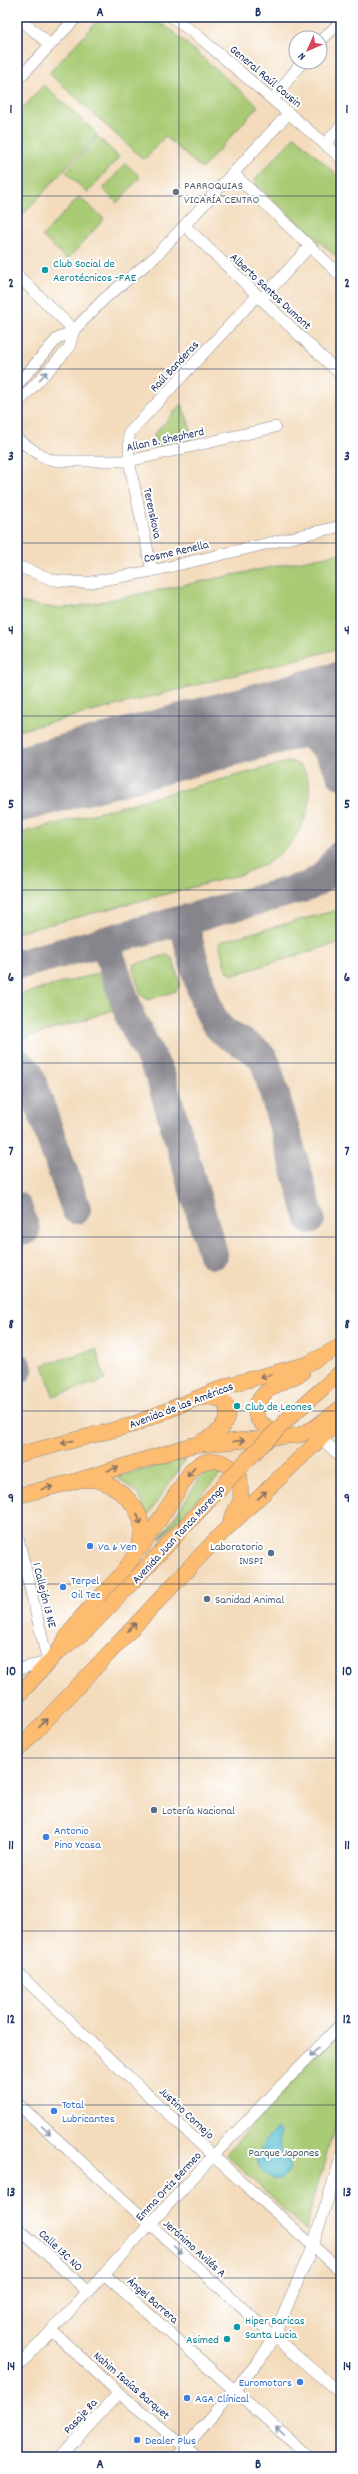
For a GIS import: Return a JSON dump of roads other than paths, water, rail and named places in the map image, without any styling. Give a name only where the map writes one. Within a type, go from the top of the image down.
[{"type":"main road","name":"Avenida de las Américas","points":[[17,1454],[132,1425],[228,1385],[307,1364],[341,1347]]},
{"type":"main road","points":[[318,1434],[285,1433],[269,1430],[256,1417],[258,1404],[273,1387],[319,1364],[341,1347]]},
{"type":"main road","name":"Avenida Juan Tanca Marengo","points":[[17,1697],[53,1658],[87,1630],[248,1459],[290,1417],[341,1372]]},
{"type":"main road","points":[[17,1496],[76,1481],[192,1445],[216,1435],[221,1431],[228,1419],[228,1412],[223,1402],[212,1397],[198,1398]]},
{"type":"main road","points":[[17,1751],[341,1408]]},
{"type":"main road","points":[[192,1445],[318,1434],[341,1419]]},
{"type":"main road","points":[[53,1658],[78,1621],[130,1562],[191,1471],[202,1462],[210,1460],[230,1465],[240,1477],[241,1482],[241,1500],[237,1509],[220,1535]]},
{"type":"main road","points":[[76,1481],[87,1479],[104,1482],[120,1492],[134,1508],[141,1526],[142,1536],[139,1547],[130,1562]]},
{"type":"street","points":[[18,17],[50,45]]},
{"type":"street","points":[[17,80],[77,17]]},
{"type":"street","name":"General Raúl Cousin","points":[[172,17],[289,112],[326,143],[341,158]]},
{"type":"street","points":[[328,34],[341,22]]},
{"type":"street","points":[[273,99],[296,70]]},
{"type":"street","points":[[17,386],[57,339],[74,330],[104,299],[155,257],[234,174],[289,112]]},
{"type":"street","points":[[326,143],[341,126]]},
{"type":"street","points":[[234,174],[341,276]]},
{"type":"street","name":"Alberto Santos Dumont","points":[[184,226],[341,375]]},
{"type":"street","name":"Raúl Banderas","points":[[129,461],[129,433],[309,247]]},
{"type":"street","points":[[17,275],[74,330]]},
{"type":"street","points":[[17,404],[69,348],[74,330]]},
{"type":"street","name":"Allan B. Shepherd","points":[[17,439],[45,458],[57,461],[129,461],[275,427]]},
{"type":"street","name":"Terenskova","points":[[129,461],[152,571]]},
{"type":"street","name":"Cosme Renella","points":[[17,566],[54,580],[72,583],[86,583],[152,571],[341,526]]},
{"type":"street","points":[[318,1434],[341,1457]]},
{"type":"street","name":"1 Callejón 13 NE","points":[[17,1534],[53,1658]]},
{"type":"street","points":[[17,1669],[53,1658]]},
{"type":"street","name":"Justino Cornejo","points":[[17,1972],[213,2156],[314,2245],[341,2271]]},
{"type":"street","name":"Emma Ortiz Bermeo","points":[[17,2368],[213,2156],[341,2024]]},
{"type":"street","name":"Jerónimo Avilés A","points":[[17,2103],[274,2337],[341,2394]]},
{"type":"street","points":[[177,2457],[259,2361],[274,2337],[314,2245],[341,2158]]},
{"type":"street","name":"Calle 13C NO","points":[[17,2227],[88,2292]]},
{"type":"street","name":"Ángel Barrera","points":[[104,2274],[309,2457]]},
{"type":"street","name":"Nahim Isaías Barquet","points":[[52,2331],[119,2393],[197,2457]]},
{"type":"street","name":"Pasaje 8a","points":[[60,2457],[119,2393]]},
{"type":"water","points":[[277,2128],[281,2132],[281,2148],[290,2166],[287,2174],[282,2179],[274,2178],[266,2174],[256,2160],[267,2138]]},
{"type":"place","name":"PARROQUIAS VICARÍA CENTRO","points":[[176,192]]},
{"type":"place","name":"Club Social de Aerotécnicos -FAE","points":[[45,270]]},
{"type":"place","name":"Club de Leones","points":[[237,1406]]},
{"type":"place","name":"Va & Ven","points":[[90,1546]]},
{"type":"place","name":"Laboratorio INSPI","points":[[271,1553]]},
{"type":"place","name":"Terpel Oil Tec","points":[[63,1587]]},
{"type":"place","name":"Sanidad Animal","points":[[207,1599]]},
{"type":"place","name":"Lotería Nacional","points":[[154,1810]]},
{"type":"place","name":"Antonio Pino Ycasa","points":[[46,1837]]},
{"type":"place","name":"Total Lubricantes","points":[[54,2111]]},
{"type":"place","name":"Hiper Baricas Santa Lucia","points":[[237,2327]]},
{"type":"place","name":"Asimed","points":[[227,2339]]},
{"type":"place","name":"Euromotors","points":[[300,2382]]},
{"type":"place","name":"AGA Clínical","points":[[187,2398]]},
{"type":"place","name":"Dealer Plus","points":[[137,2440]]},
{"type":"park label","name":"Parque Japones","points":[[284,2152]]}]
